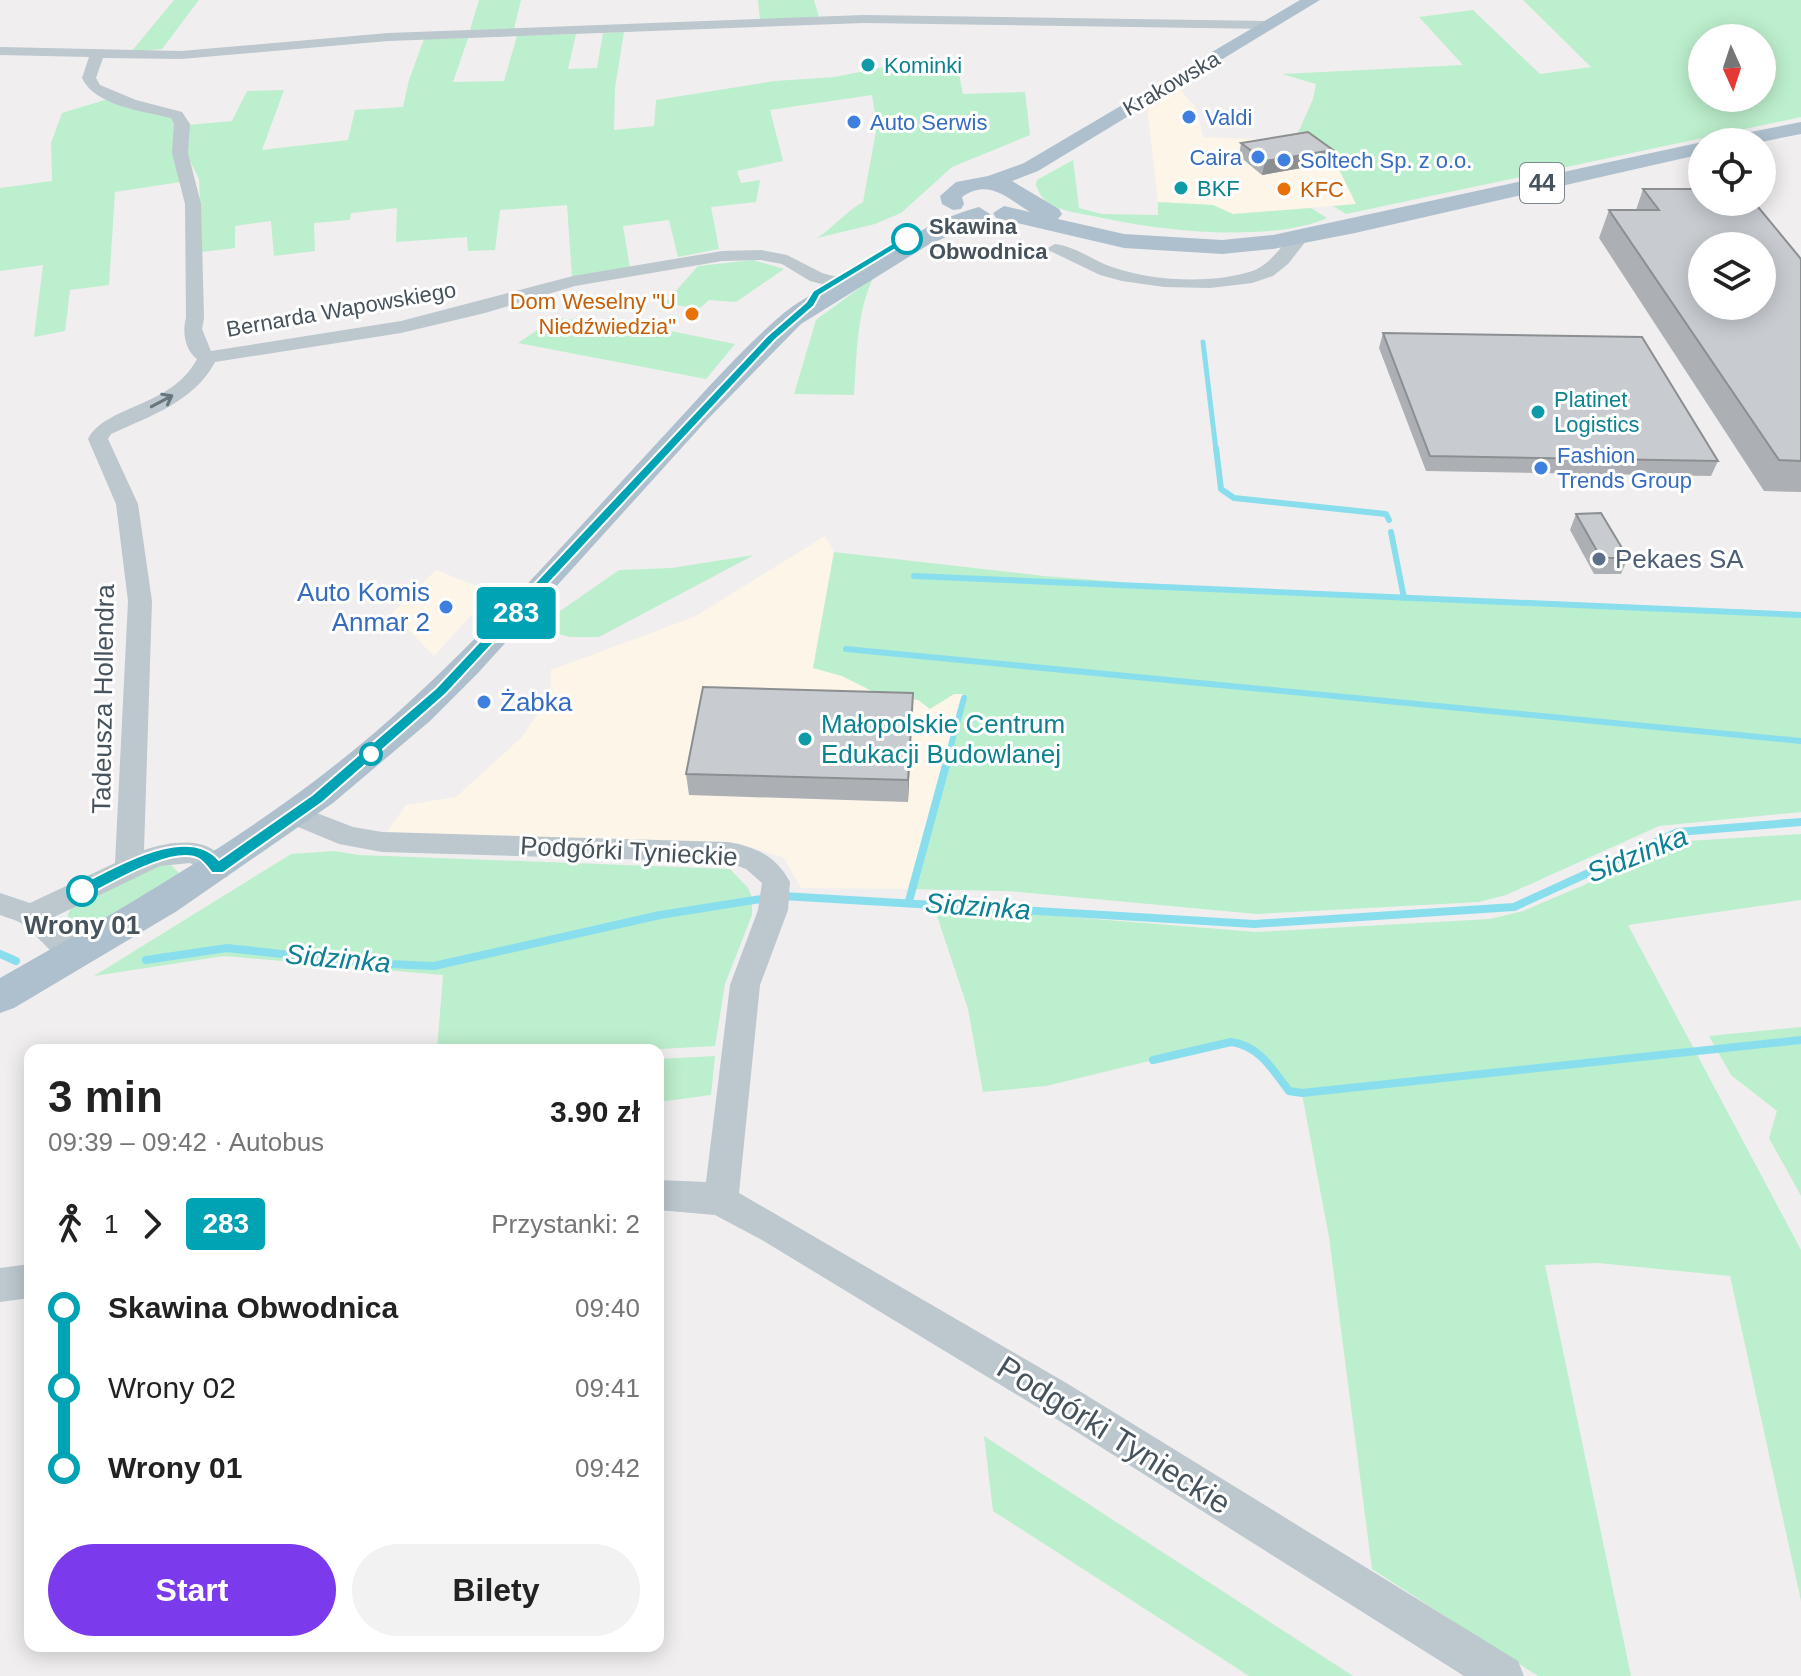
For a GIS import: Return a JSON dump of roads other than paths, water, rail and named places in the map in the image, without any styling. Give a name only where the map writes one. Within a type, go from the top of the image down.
[{"type":"main road","name":"Krakowska","points":[[989,183],[1031,167],[1312,0]]},
{"type":"main road","points":[[1776,133],[1801,128]]},
{"type":"main road","name":"44","points":[[0,997],[217,869],[296,815],[373,753],[441,691],[771,338],[829,290],[945,216],[953,204],[951,196],[958,188],[989,183],[1012,201],[1098,236],[1153,244],[1216,247],[1305,236],[1688,151]]},
{"type":"main road","name":"Krakowska","points":[[1012,201],[1031,167]]},
{"type":"main road","name":"44","points":[[895,250],[962,219],[1012,201],[1124,231],[1212,238],[1305,236]]},
{"type":"main road","name":"44","points":[[953,204],[979,214]]},
{"type":"street","points":[[0,51],[97,55],[206,54],[376,38],[823,20],[1269,25]]},
{"type":"street","name":"Bernarda Wapowskiego","points":[[97,55],[89,78],[94,88],[131,103],[177,115],[182,124],[180,153],[193,204],[195,318],[192,329],[199,351],[208,357],[401,327],[478,309],[573,281],[722,256],[761,255],[787,260],[816,277],[829,290]]},
{"type":"street","points":[[1055,249],[1082,255],[1105,270],[1128,277],[1215,282],[1258,276],[1285,257],[1305,236]]},
{"type":"street","points":[[1260,243],[1277,248],[1285,257]]},
{"type":"street","name":"Tadeusza Hollendra","points":[[129,868],[140,601],[127,504],[98,439],[103,430],[187,386],[204,368],[208,357]]},
{"type":"street","name":"Podgórki Tynieckie","points":[[296,815],[349,837],[382,842],[728,852],[754,859],[764,866],[775,896],[745,985],[721,1201]]},
{"type":"street","points":[[32,915],[151,858],[189,850],[206,856],[217,869]]},
{"type":"street","points":[[0,904],[32,915],[76,954]]},
{"type":"street","name":"Podgórki Tynieckie","points":[[664,1195],[698,1196],[721,1201],[774,1229],[1055,1397],[1503,1676]]},
{"type":"street","points":[[0,1285],[24,1282]]},
{"type":"waterway","points":[[1203,342],[1216,450]]},
{"type":"waterway","points":[[1216,448],[1221,489],[1234,498],[1386,514],[1389,520]]},
{"type":"waterway","points":[[1391,532],[1404,598]]},
{"type":"waterway","points":[[914,576],[1404,598]]},
{"type":"waterway","points":[[1404,598],[1801,615]]},
{"type":"waterway","points":[[846,649],[1801,741]]},
{"type":"waterway","points":[[945,767],[964,698]]},
{"type":"waterway","points":[[909,901],[946,765]]},
{"type":"waterway","name":"Sidzinka","points":[[783,896],[1254,924],[1514,907],[1678,832],[1801,822]]},
{"type":"waterway","name":"Sidzinka","points":[[146,960],[227,948],[366,963],[434,966],[660,915],[767,898]]},
{"type":"waterway","name":"Sidzinka","points":[[0,954],[16,961]]},
{"type":"waterway","points":[[1153,1060],[1231,1042],[1241,1044],[1258,1053],[1289,1091],[1302,1093],[1801,1040]]},
{"type":"place","name":"Kominki","points":[[868,65]]},
{"type":"place","name":"Valdi","points":[[1189,117]]},
{"type":"place","name":"Auto Serwis","points":[[854,122]]},
{"type":"place","name":"Caira","points":[[1258,157]]},
{"type":"place","name":"Soltech Sp. z o.o.","points":[[1284,160]]},
{"type":"place","name":"BKF","points":[[1181,188]]},
{"type":"place","name":"KFC","points":[[1284,189]]},
{"type":"place","name":"Skawina Obwodnica","points":[[907,239]]},
{"type":"place","name":"Dom Weselny \"U Niedźwiedzia\"","points":[[692,314]]},
{"type":"place","name":"Platinet Logistics","points":[[1538,412]]},
{"type":"place","name":"Fashion Trends Group","points":[[1541,468]]},
{"type":"place","name":"Pekaes SA","points":[[1599,559]]},
{"type":"place","name":"Auto Komis Anmar 2","points":[[446,607]]},
{"type":"place","name":"Żabka","points":[[484,702]]},
{"type":"place","name":"Małopolskie Centrum Edukacji Budowlanej","points":[[805,739]]},
{"type":"place","name":"Wrony 01","points":[[82,891]]}]
